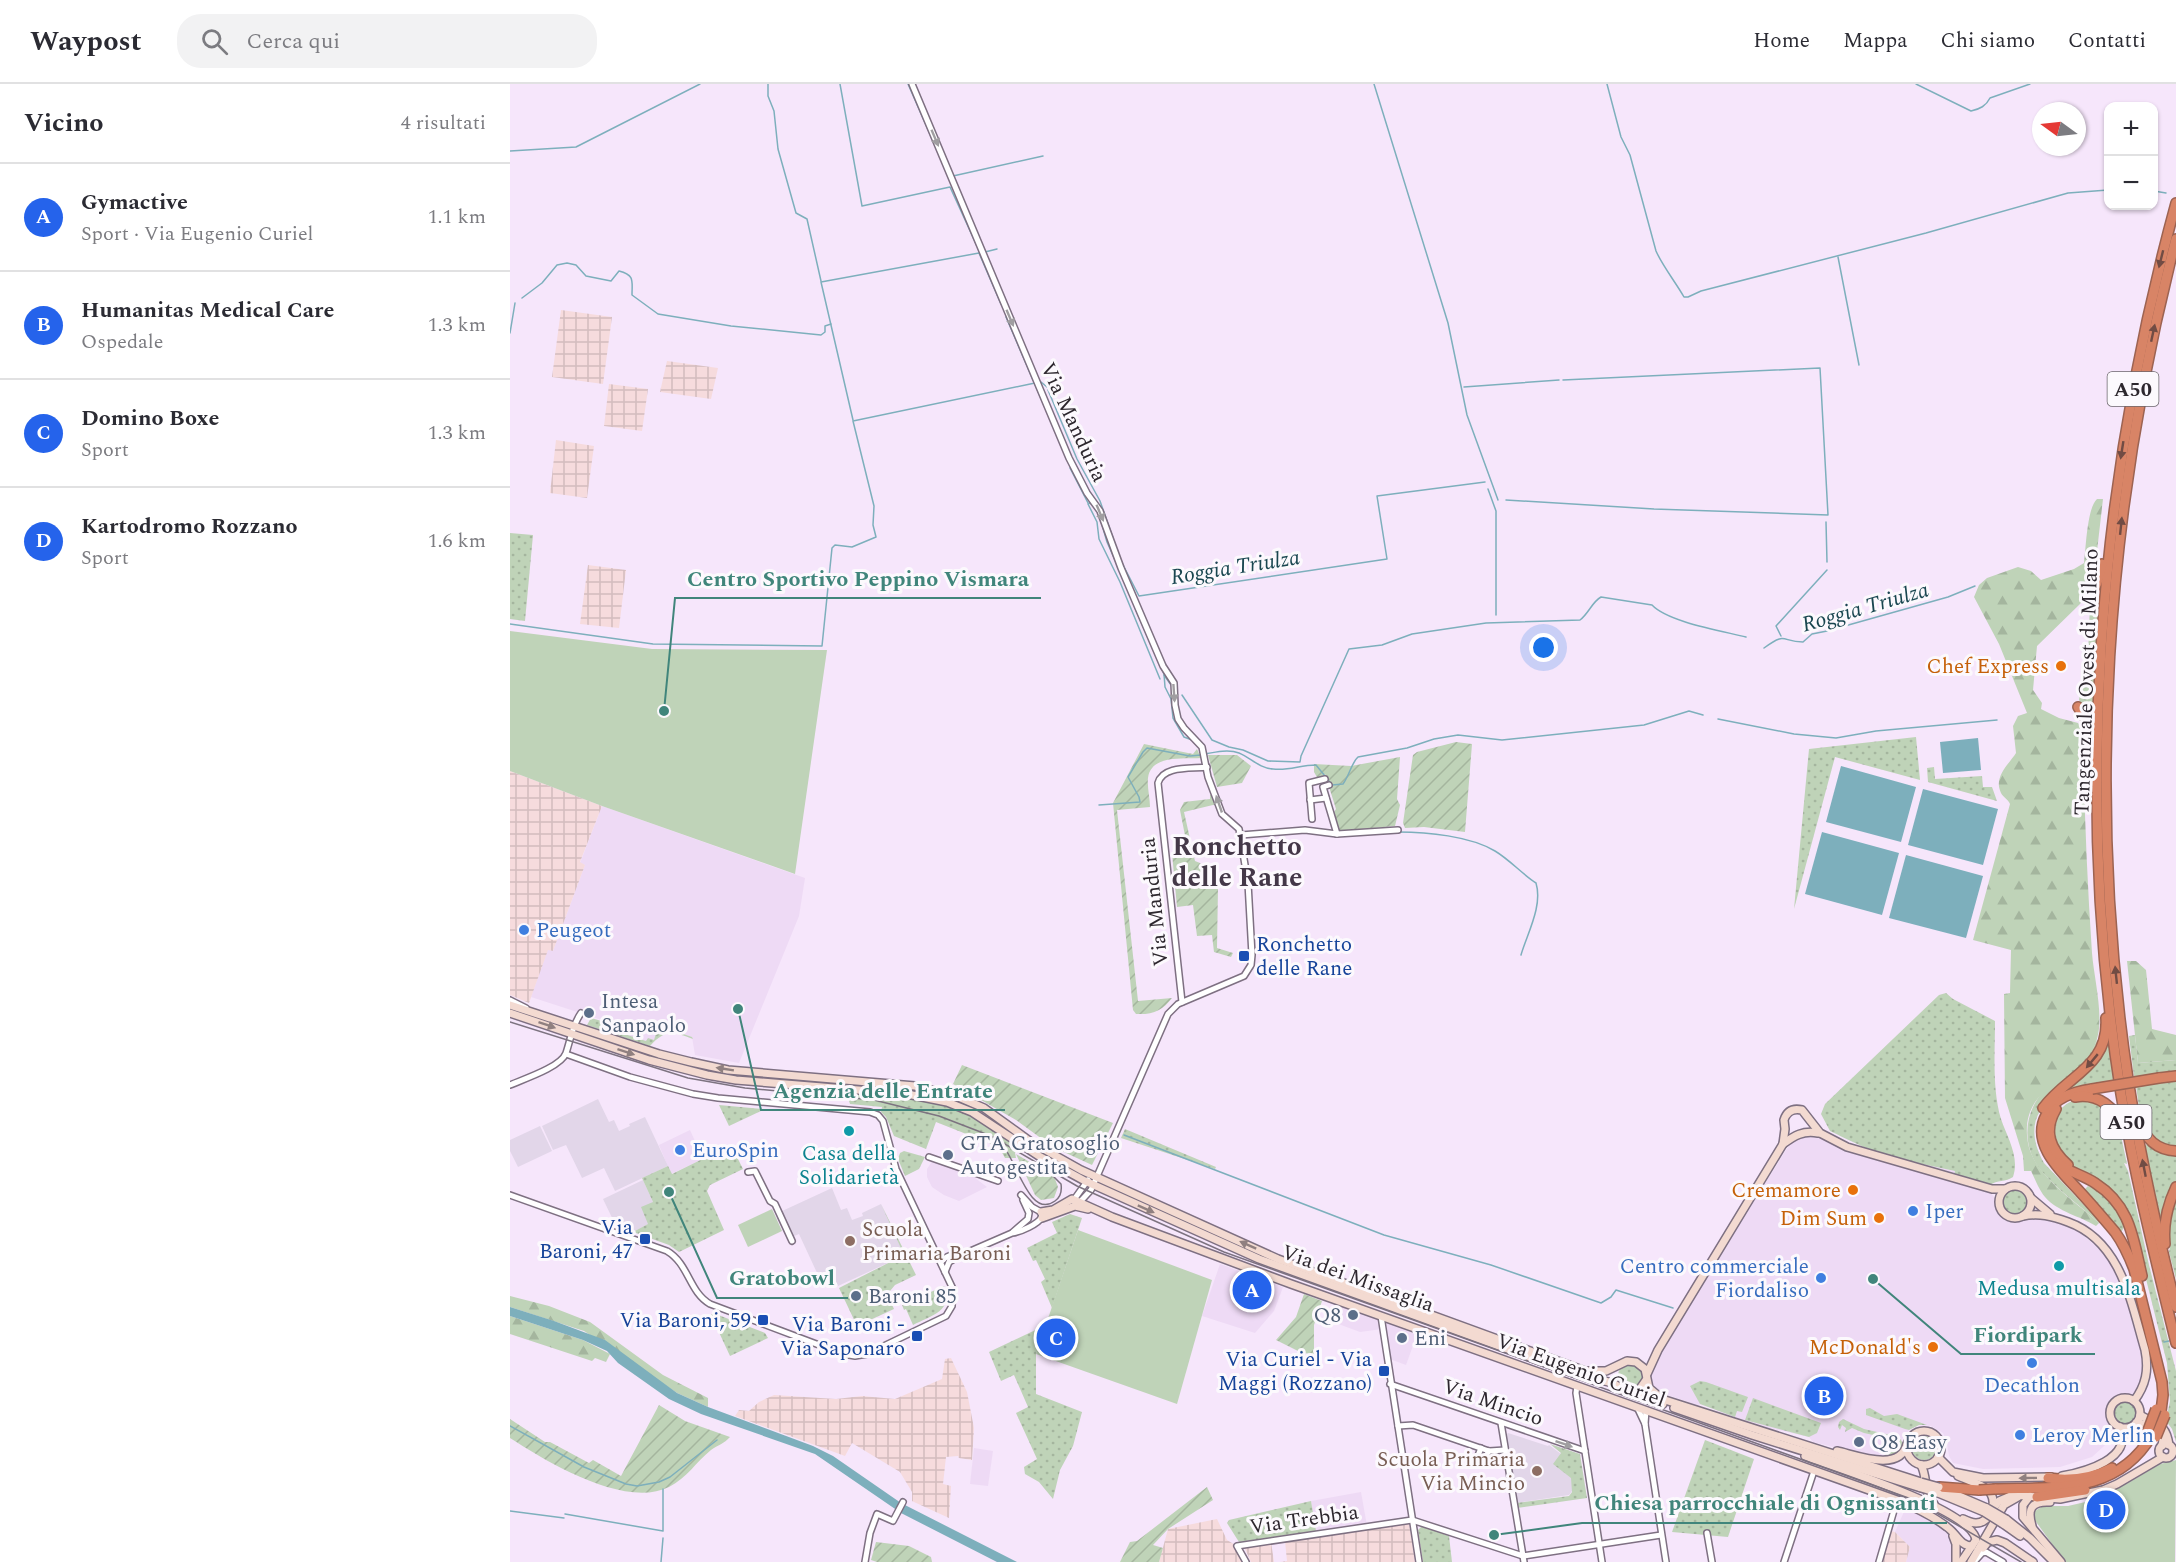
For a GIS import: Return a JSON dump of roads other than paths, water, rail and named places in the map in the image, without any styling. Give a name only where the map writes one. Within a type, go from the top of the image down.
[{"type":"highway","name":"Tangenziale Ovest di Milano","points":[[2176,202],[2145,325],[2115,499],[2100,661],[2097,819],[2107,986],[2121,1093],[2138,1188],[2176,1343]]},
{"type":"highway","name":"Tangenziale Ovest di Milano","points":[[2176,239],[2160,303],[2132,446],[2122,515],[2110,641],[2106,751],[2108,858],[2114,962],[2128,1079],[2151,1205],[2176,1307]]},
{"type":"highway","points":[[2089,597],[2100,575],[2106,535],[2115,499]]},
{"type":"highway","points":[[2078,707],[2090,725],[2092,777],[2097,819]]},
{"type":"highway","points":[[2103,1219],[2045,1159],[2038,1143],[2036,1128],[2041,1112],[2050,1098],[2087,1068],[2098,1054],[2106,1035],[2107,986]]},
{"type":"highway","points":[[2161,1412],[2158,1367],[2134,1269],[2117,1235],[2056,1165],[2043,1141],[2042,1129],[2047,1111],[2066,1095],[2176,1076]]},
{"type":"highway","points":[[2128,1079],[2145,1134],[2162,1149],[2176,1151]]},
{"type":"highway","points":[[2034,1496],[2086,1490],[2113,1481],[2138,1461],[2152,1435],[2168,1387],[2130,1228],[2123,1209],[2108,1191],[2067,1164],[2051,1145],[2048,1130],[2051,1118],[2061,1104],[2068,1099],[2082,1096],[2098,1099],[2118,1116],[2131,1172],[2138,1188]]},
{"type":"highway","points":[[2048,1152],[2062,1167],[2085,1177]]},
{"type":"highway","points":[[2081,1193],[2082,1187],[2087,1185],[2108,1191]]},
{"type":"highway","points":[[2170,1285],[2164,1241],[2164,1222],[2169,1201],[2176,1187]]},
{"type":"highway","points":[[2117,1235],[2123,1234],[2130,1228]]},
{"type":"highway","points":[[2048,1478],[2079,1479],[2104,1472],[2130,1455],[2152,1435]]},
{"type":"highway","points":[[1939,1490],[2072,1486],[2102,1480],[2138,1455],[2152,1435]]},
{"type":"main road","name":"Via dei Missaglia","points":[[510,1005],[672,1067],[707,1075],[736,1080],[907,1094],[947,1102],[972,1112],[1039,1156],[1085,1181],[1266,1262],[1579,1375],[1607,1381],[1624,1392],[1635,1392]]},
{"type":"main road","name":"Via dei Missaglia","points":[[510,1013],[659,1054],[728,1070],[915,1086],[944,1092],[984,1108],[1040,1147],[1095,1177],[1278,1258],[1585,1371],[1605,1371],[1629,1361],[1640,1364]]},
{"type":"main road","points":[[1783,1144],[1785,1116],[1792,1110],[1797,1109],[1806,1113],[1809,1121],[1820,1133]]},
{"type":"main road","points":[[1785,1129],[1794,1135],[1800,1135],[1805,1131],[1809,1121]]},
{"type":"main road","points":[[1805,1131],[1820,1133],[1867,1154],[1992,1189],[2018,1186],[2026,1190],[2040,1207],[2055,1217]]},
{"type":"main road","points":[[1635,1392],[1644,1386],[1658,1350],[1783,1144],[1794,1135]]},
{"type":"main road","points":[[1992,1189],[1999,1199],[2000,1209],[2006,1215],[2014,1218],[2038,1214],[2055,1217],[2083,1228],[2093,1235],[2122,1274],[2145,1350],[2147,1364],[2144,1387],[2134,1401]]},
{"type":"main road","points":[[1999,1199],[2005,1189]]},
{"type":"main road","points":[[2023,1216],[2030,1208],[2031,1197]]},
{"type":"main road","points":[[1039,1213],[1076,1203]]},
{"type":"main road","name":"Via Eugenio Curiel","points":[[1076,1203],[1381,1316],[1897,1500],[1951,1530],[1961,1543]]},
{"type":"main road","points":[[1647,1376],[1640,1364],[1658,1350]]},
{"type":"main road","points":[[1618,1367],[1615,1377],[1618,1386]]},
{"type":"main road","name":"Via Eugenio Curiel","points":[[1647,1376],[1649,1388],[1662,1399],[1921,1485]]},
{"type":"main road","name":"Via Eugenio Curiel","points":[[1635,1392],[1752,1436],[1939,1490],[2005,1522],[2030,1538],[2054,1562]]},
{"type":"main road","points":[[2122,1398],[2134,1401],[2140,1409],[2140,1414],[2136,1423],[2129,1428],[2120,1427],[2112,1421],[2110,1412],[2111,1407],[2122,1398]]},
{"type":"main road","points":[[2140,1414],[2163,1426],[2170,1446]]},
{"type":"main road","points":[[2032,1526],[2029,1515],[2031,1509],[2038,1503],[2066,1502],[2097,1492],[2117,1484],[2173,1453],[2162,1432],[2153,1426],[2136,1423]]},
{"type":"main road","points":[[1953,1472],[1983,1478],[2048,1478],[2078,1473],[2102,1464],[2117,1451],[2122,1433],[2120,1427]]},
{"type":"main road","points":[[1801,1441],[1885,1460],[1892,1460],[1900,1456],[1905,1450],[1907,1444],[1914,1433],[1923,1430],[1932,1432],[1941,1443],[1938,1457],[1931,1464],[1921,1465],[1911,1460],[1907,1444]]},
{"type":"main road","points":[[1752,1436],[1911,1494],[1971,1528],[1977,1542]]},
{"type":"main road","points":[[2170,1446],[2160,1451],[2170,1456]]},
{"type":"main road","points":[[1938,1457],[1953,1472],[1986,1489],[1992,1496],[1972,1562]]},
{"type":"main road","points":[[1921,1465],[1924,1471],[1924,1486],[1937,1507]]},
{"type":"main road","points":[[1949,1514],[1976,1523],[2004,1497],[2013,1495],[2058,1499],[2097,1492]]},
{"type":"main road","points":[[1960,1562],[1991,1528],[2004,1505],[2020,1496]]},
{"type":"main road","points":[[2034,1496],[2023,1505],[2022,1513],[2061,1562]]},
{"type":"main road","name":"Via Eugenio Curiel","points":[[2005,1522],[2048,1562]]},
{"type":"main road","points":[[1951,1530],[1960,1562]]},
{"type":"main road","points":[[1972,1562],[1988,1542],[1997,1540],[2033,1562]]},
{"type":"main road","points":[[1960,1562],[1961,1543],[1977,1542]]},
{"type":"street","name":"Via Manduria","points":[[912,84],[1069,458],[1087,493],[1099,508],[1115,555],[1144,623],[1174,683],[1174,705],[1178,719],[1186,731],[1200,744],[1223,815],[1237,826],[1241,835]]},
{"type":"street","name":"Via Manduria","points":[[1182,1002],[1158,783],[1161,774],[1166,772],[1207,767]]},
{"type":"street","points":[[1312,819],[1309,783],[1325,779]]},
{"type":"street","points":[[1329,786],[1323,787],[1337,834]]},
{"type":"street","points":[[1310,800],[1326,798]]},
{"type":"street","points":[[1076,1203],[1093,1185],[1165,1019],[1171,1010],[1182,1002],[1244,976],[1250,968],[1252,958],[1248,883],[1241,835],[1305,830],[1337,834],[1398,830]]},
{"type":"street","name":"Via dei Missaglia","points":[[510,1000],[530,1011]]},
{"type":"street","points":[[510,1085],[560,1062],[566,1054],[572,1030],[581,1013]]},
{"type":"street","points":[[510,1194],[667,1251],[683,1265],[699,1295],[710,1305],[852,1356],[867,1354],[946,1316],[952,1306],[954,1292],[895,1166],[884,1123],[876,1114],[693,1094],[630,1077],[566,1054]]},
{"type":"street","points":[[929,1157],[998,1181]]},
{"type":"street","points":[[748,1172],[755,1171],[770,1201],[775,1204],[792,1240]]},
{"type":"street","points":[[1076,1203],[1085,1181],[1095,1177]]},
{"type":"street","points":[[1021,1195],[1039,1213],[1038,1223],[1030,1218],[1021,1195]]},
{"type":"street","points":[[940,1262],[954,1254],[959,1256],[1012,1233],[1039,1213]]},
{"type":"street","points":[[935,1251],[948,1259]]},
{"type":"street","points":[[945,1272],[948,1259]]},
{"type":"street","points":[[1381,1316],[1419,1562]]},
{"type":"street","name":"Via Mincio","points":[[1390,1384],[1585,1451]]},
{"type":"street","points":[[1577,1386],[1576,1393],[1602,1562]]},
{"type":"street","points":[[1637,1407],[1645,1424]]},
{"type":"street","points":[[1646,1410],[1645,1424],[1666,1562]]},
{"type":"street","points":[[1645,1424],[1655,1414]]},
{"type":"street","points":[[1501,1423],[1523,1559]]},
{"type":"street","points":[[1398,1426],[1413,1425],[1489,1451],[1505,1450]]},
{"type":"street","points":[[1481,1448],[1476,1458],[1479,1461],[1484,1459],[1489,1451]]},
{"type":"street","points":[[1784,1562],[1814,1471]]},
{"type":"street","points":[[1879,1562],[1897,1500]]},
{"type":"street","points":[[865,1562],[870,1533],[878,1514],[890,1521],[895,1519],[903,1502]]},
{"type":"street","points":[[1412,1520],[1523,1559],[1662,1535]]},
{"type":"street","name":"Via Trebbia","points":[[1246,1562],[1237,1546],[1412,1520]]},
{"type":"street","points":[[1707,1533],[1712,1562]]},
{"type":"street","points":[[1972,1562],[1986,1552],[2003,1562]]},
{"type":"water","points":[[1978,738],[1981,770],[1943,773],[1940,742]]},
{"type":"water","points":[[1841,766],[1916,787],[1901,842],[1826,822]]},
{"type":"water","points":[[1923,789],[1998,809],[1983,865],[1908,845]]},
{"type":"water","points":[[1822,832],[1899,853],[1882,915],[1805,894]]},
{"type":"water","points":[[1906,855],[1983,876],[1966,938],[1889,918]]},
{"type":"water","points":[[510,1307],[605,1340],[677,1393],[813,1446],[833,1456],[901,1503],[1017,1562],[997,1562],[901,1513],[815,1454],[701,1414],[669,1399],[618,1363],[607,1351],[583,1340],[510,1316]]},
{"type":"waterway","points":[[510,151],[576,147],[700,84]]},
{"type":"waterway","name":"Roggia Triulza","points":[[768,84],[768,96],[774,111],[778,149],[796,213],[807,219],[821,281]]},
{"type":"waterway","points":[[840,84],[862,206],[950,187],[977,246]]},
{"type":"waterway","points":[[908,84],[933,141]]},
{"type":"waterway","points":[[1374,84],[1448,323],[1467,415],[1498,500]]},
{"type":"waterway","points":[[1607,84],[1621,137],[1630,155],[1656,251],[1684,297],[2068,193],[2104,190]]},
{"type":"waterway","points":[[1916,84],[1971,111],[1982,107],[1990,98],[2030,84]]},
{"type":"waterway","points":[[953,176],[1043,156]]},
{"type":"waterway","points":[[954,178],[985,252],[997,249]]},
{"type":"waterway","points":[[2158,192],[2166,193]]},
{"type":"waterway","name":"Roggia Triulza","points":[[853,420],[821,282],[979,253],[1001,304]]},
{"type":"waterway","points":[[1838,257],[1859,365]]},
{"type":"waterway","points":[[522,298],[542,283],[557,265],[567,263],[576,265],[586,276],[611,281],[619,271],[628,274],[632,279],[632,295],[658,314],[731,326],[821,335],[825,332],[825,326],[831,324]]},
{"type":"waterway","points":[[510,333],[515,303]]},
{"type":"waterway","name":"Roggia Triulza","points":[[1006,317],[1046,410]]},
{"type":"waterway","points":[[1506,500],[1654,509],[1828,515],[1820,368],[1563,380]]},
{"type":"waterway","points":[[1464,387],[1559,380]]},
{"type":"waterway","name":"Roggia Triulza","points":[[1041,382],[1047,387]]},
{"type":"waterway","name":"Roggia Triulza","points":[[510,624],[653,644],[822,646],[832,548],[835,545],[852,547],[876,537],[873,525],[874,506],[853,421],[1035,383]]},
{"type":"waterway","name":"Roggia Triulza","points":[[1048,390],[1077,459],[1100,501],[1113,538]]},
{"type":"waterway","points":[[1070,468],[1088,503],[1092,504]]},
{"type":"waterway","name":"Roggia Triulza","points":[[1120,559],[1139,596],[1387,559],[1377,496],[1485,482]]},
{"type":"waterway","name":"Roggia Triulza","points":[[1488,489],[1496,511],[1496,615]]},
{"type":"waterway","points":[[1088,504],[1097,522],[1099,539],[1120,582],[1160,679]]},
{"type":"waterway","points":[[1101,521],[1107,542],[1123,578]]},
{"type":"waterway","points":[[1826,522],[1827,562]]},
{"type":"waterway","points":[[1781,636],[1776,626],[1827,570]]},
{"type":"waterway","name":"Roggia Triulza","points":[[1764,648],[1781,639],[1803,642],[1812,634],[1948,597],[1975,586]]},
{"type":"waterway","points":[[1182,695],[1212,740],[1268,761],[1300,762],[1349,649],[1382,645],[1412,634],[1486,623],[1580,620],[1601,597],[1652,605],[1682,621],[1746,637]]},
{"type":"waterway","points":[[1135,608],[1164,674],[1165,687],[1171,699],[1173,718],[1184,737],[1192,740]]},
{"type":"waterway","points":[[1164,675],[1171,685]]},
{"type":"waterway","points":[[1328,780],[1332,785],[1343,784],[1358,757],[1407,748],[1434,739],[1458,735],[1502,740],[1644,725],[1689,711],[1703,715]]},
{"type":"waterway","points":[[1718,719],[1794,734],[1836,738],[1876,731],[1997,720]]},
{"type":"waterway","points":[[1099,805],[1140,802],[1128,777],[1147,748],[1190,756],[1201,755]]},
{"type":"waterway","points":[[1205,754],[1222,751],[1235,752],[1263,767],[1273,769],[1316,765],[1325,776]]},
{"type":"waterway","points":[[1398,832],[1448,836],[1485,846],[1495,851],[1536,883],[1538,892],[1536,910],[1521,955]]},
{"type":"waterway","points":[[1124,1135],[1384,1235],[1491,1265],[1601,1303],[1611,1297],[1616,1290],[1673,1308]]},
{"type":"waterway","points":[[2164,1342],[2169,1341]]},
{"type":"waterway","points":[[510,1426],[584,1467],[626,1484],[637,1486],[659,1482],[670,1477],[717,1440]]},
{"type":"waterway","points":[[565,1514],[663,1531],[663,1489]]},
{"type":"waterway","points":[[510,1511],[564,1518]]},
{"type":"waterway","points":[[661,1562],[663,1538]]},
{"type":"tram line","points":[[510,1022],[688,1078],[745,1088],[874,1100],[939,1116],[991,1136],[1077,1186],[1224,1252],[1914,1500],[2021,1562]]},
{"type":"tram line","points":[[1002,1145],[1030,1195],[1046,1205],[1055,1201],[1061,1191],[1061,1184],[1051,1174]]},
{"type":"place","name":"Chef Express","points":[[2061,666]]},
{"type":"place","name":"Centro Sportivo Peppino Vismara","points":[[664,711]]},
{"type":"place","name":"Peugeot","points":[[524,930]]},
{"type":"place","name":"Ronchetto delle Rane","points":[[1244,956]]},
{"type":"place","name":"Agenzia delle Entrate","points":[[738,1009]]},
{"type":"place","name":"Intesa Sanpaolo","points":[[589,1013]]},
{"type":"place","name":"Casa della Solidarietà","points":[[849,1131]]},
{"type":"place","name":"EuroSpin","points":[[680,1150]]},
{"type":"place","name":"GTA Gratosoglio Autogestita","points":[[948,1155]]},
{"type":"place","name":"Cremamore","points":[[1853,1190]]},
{"type":"place","name":"Gratobowl","points":[[669,1192]]},
{"type":"place","name":"Iper","points":[[1913,1211]]},
{"type":"place","name":"Dim Sum","points":[[1879,1218]]},
{"type":"place","name":"Via Baroni, 47","points":[[645,1239]]},
{"type":"place","name":"Scuola Primaria Baroni","points":[[850,1241]]},
{"type":"place","name":"Medusa multisala","points":[[2059,1266]]},
{"type":"place","name":"Centro commerciale Fiordaliso","points":[[1821,1278]]},
{"type":"place","name":"Fiordipark","points":[[1873,1279]]},
{"type":"place","name":"Gymactive","points":[[1252,1290]]},
{"type":"place","name":"Baroni 85","points":[[856,1296]]},
{"type":"place","name":"Q8","points":[[1353,1315]]},
{"type":"place","name":"Via Baroni, 59","points":[[763,1320]]},
{"type":"place","name":"Via Baroni - Via Saponaro","points":[[917,1336]]},
{"type":"place","name":"Domino Boxe","points":[[1056,1338]]},
{"type":"place","name":"Eni","points":[[1402,1338]]},
{"type":"place","name":"McDonald's","points":[[1933,1347]]},
{"type":"place","name":"Decathlon","points":[[2032,1363]]},
{"type":"place","name":"Via Curiel - Via Maggi (Rozzano)","points":[[1384,1371]]},
{"type":"place","name":"Humanitas Medical Care","points":[[1824,1396]]},
{"type":"place","name":"Leroy Merlin","points":[[2020,1435]]},
{"type":"place","name":"Q8 Easy","points":[[1859,1442]]},
{"type":"place","name":"Scuola Primaria Via Mincio","points":[[1537,1471]]},
{"type":"place","name":"Kartodromo Rozzano","points":[[2106,1510]]},
{"type":"place","name":"Chiesa parrocchiale di Ognissanti","points":[[1494,1535]]},
{"type":"district","name":"Ronchetto delle Rane","points":[[1237,862]]}]
